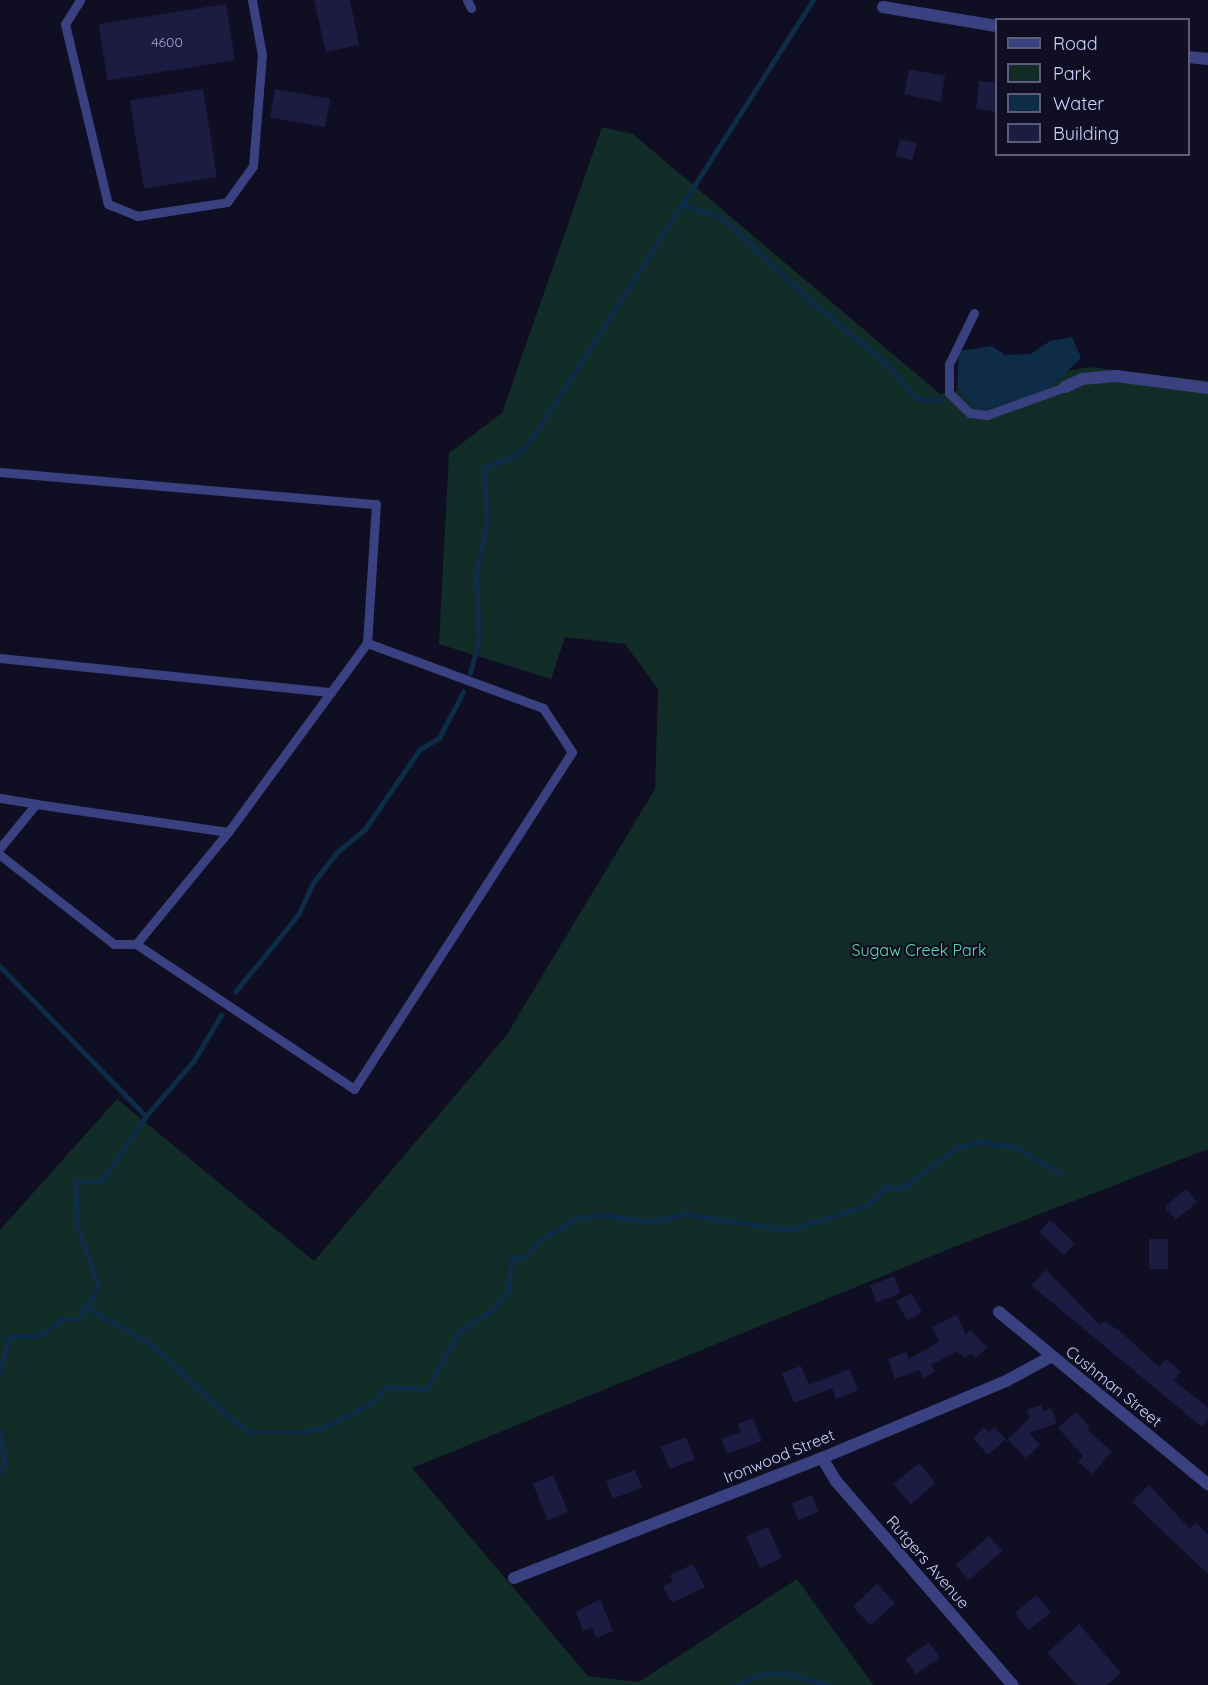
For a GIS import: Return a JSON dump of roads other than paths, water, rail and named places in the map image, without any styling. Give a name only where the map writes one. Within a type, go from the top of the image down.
[{"type":"street","points":[[883,7],[995,26]]},
{"type":"street","points":[[1190,57],[1208,60]]},
{"type":"street","points":[[1065,387],[1082,379],[1116,376],[1208,388]]},
{"type":"street","name":"Cushman Street","points":[[999,1312],[1206,1479]]},
{"type":"street","name":"Ironwood Street","points":[[514,1578],[822,1458],[1006,1381],[1052,1356]]},
{"type":"street","name":"Rutgers Avenue","points":[[822,1458],[836,1481],[1013,1685]]},
{"type":"lane","points":[[80,0],[65,24],[108,204],[137,216],[227,202],[253,166],[262,56],[252,0]]},
{"type":"lane","points":[[974,313],[949,364],[949,393],[970,413],[987,415],[1065,387]]},
{"type":"lane","points":[[0,472],[376,504],[366,643],[228,832],[136,944]]},
{"type":"lane","points":[[0,855],[114,944],[136,944],[354,1089],[572,752],[543,708],[366,643]]},
{"type":"lane","points":[[0,658],[331,692]]},
{"type":"lane","points":[[0,798],[228,832]]},
{"type":"lane","points":[[0,848],[36,804]]},
{"type":"water","points":[[1072,337],[1081,358],[1047,391],[979,412],[957,389],[959,351],[992,346],[1005,355],[1031,354],[1050,341]]},
{"type":"waterway","points":[[470,673],[479,640],[476,575],[487,522],[484,468],[516,455],[532,439],[813,0]]},
{"type":"waterway","points":[[683,204],[724,219],[814,304],[886,363],[917,399],[941,400]]},
{"type":"waterway","points":[[235,992],[298,915],[313,883],[337,852],[365,829],[420,749],[439,738],[463,692]]},
{"type":"waterway","points":[[0,966],[146,1116]]},
{"type":"waterway","points":[[0,1372],[9,1337],[42,1335],[62,1319],[78,1319],[86,1307],[98,1286],[77,1226],[75,1181],[101,1182],[146,1116],[193,1062],[221,1015]]},
{"type":"waterway","points":[[86,1307],[151,1344],[229,1417],[251,1432],[299,1432],[321,1428],[354,1413],[374,1401],[386,1387],[427,1389],[458,1333],[497,1307],[508,1289],[512,1258],[526,1257],[539,1241],[578,1218],[606,1215],[649,1222],[685,1214],[788,1230],[869,1205],[886,1187],[903,1188],[958,1147],[977,1142],[1014,1146],[1061,1174]]},
{"type":"waterway","points":[[0,1430],[5,1464],[0,1473]]},
{"type":"waterway","points":[[736,1685],[762,1674],[789,1674],[828,1685]]},
{"type":"park label","name":"Sugaw Creek Park","points":[[919,950]]}]
